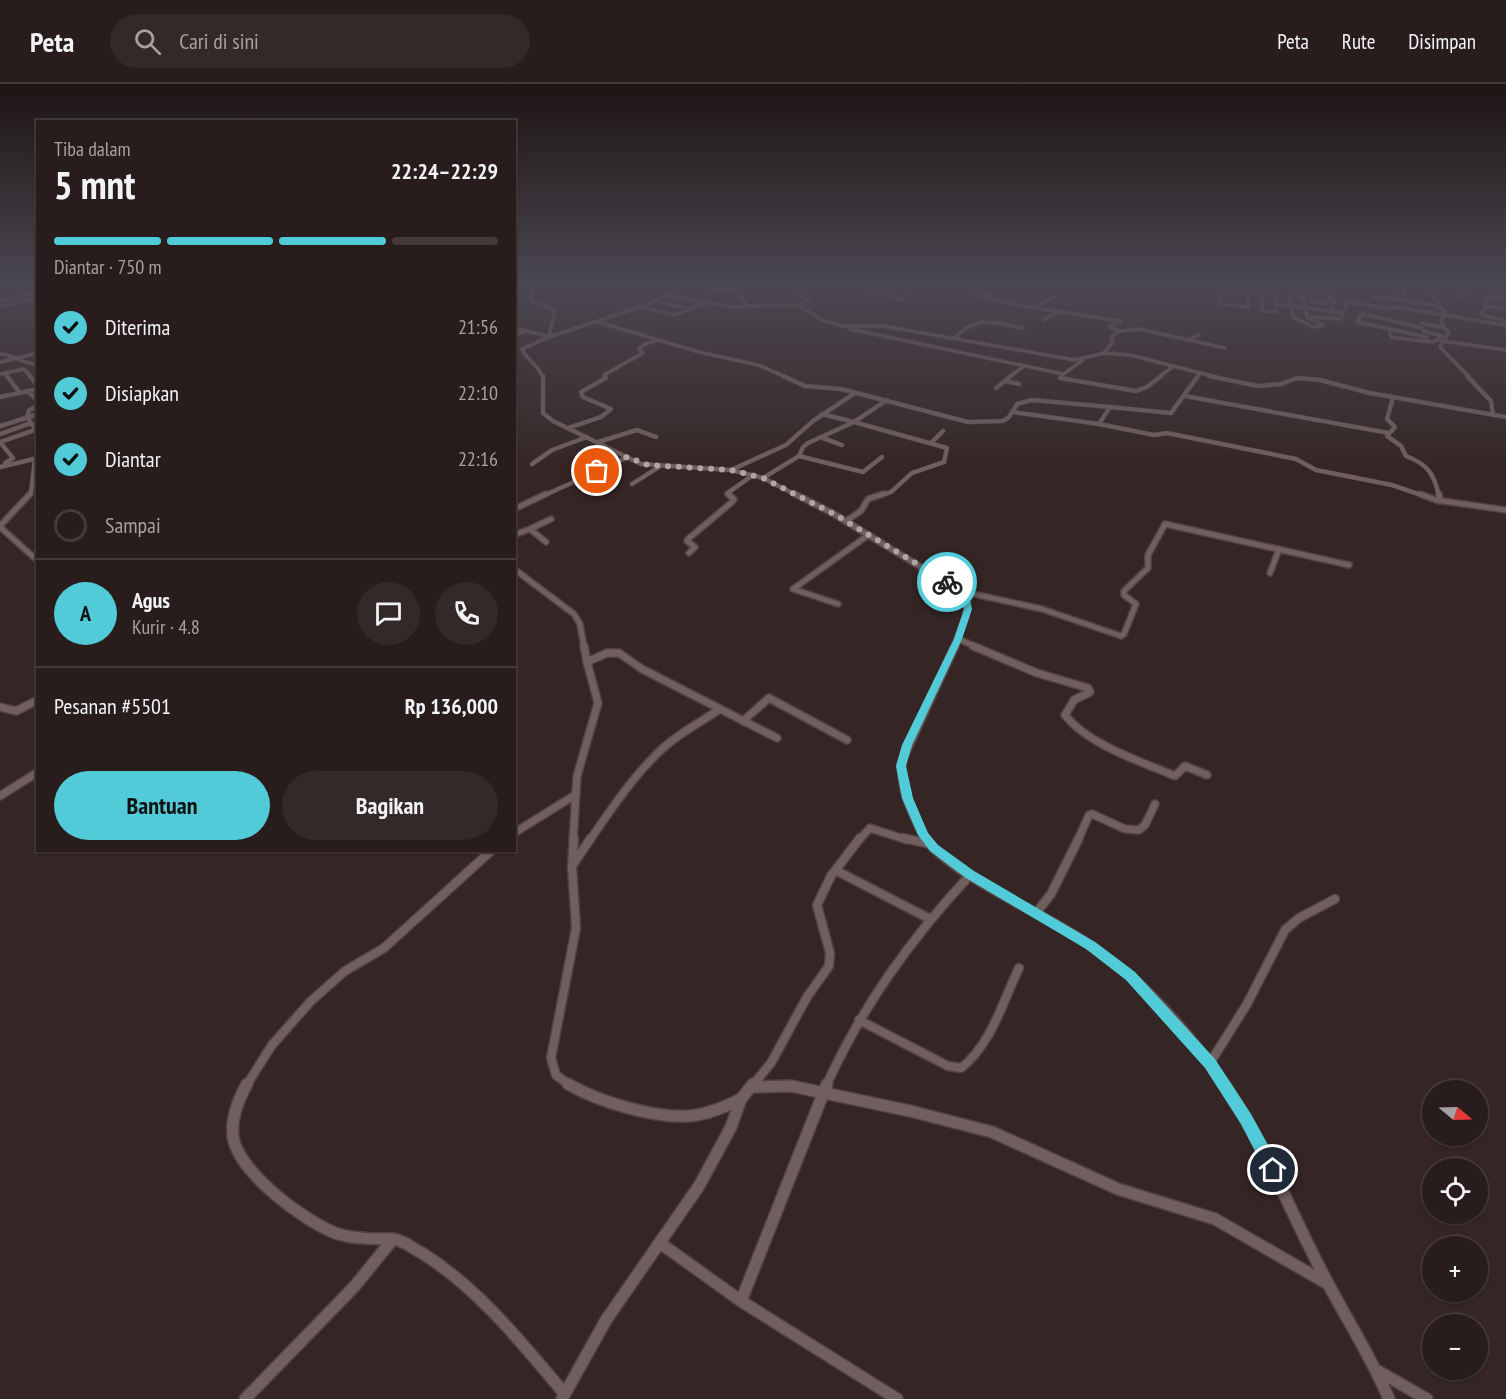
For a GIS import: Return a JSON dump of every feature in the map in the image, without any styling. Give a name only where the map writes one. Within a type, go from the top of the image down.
[{"type":"street","points":[[529,345],[519,350],[539,367],[546,388],[542,406],[543,413],[548,418],[641,464],[731,470],[763,478],[846,521],[960,591],[968,600],[969,605],[958,639],[901,761],[902,776],[908,798],[923,835],[930,844],[970,874],[1120,967],[1161,1007],[1210,1063],[1264,1151],[1328,1284],[1378,1371],[1389,1399]]},
{"type":"street","points":[[568,428],[601,417],[611,409],[583,397],[581,392],[606,378],[604,375],[611,369],[643,353],[639,349],[644,345]]},
{"type":"street","points":[[677,345],[756,364],[805,386],[838,388],[972,423],[1004,421],[1021,402],[1032,400],[1172,413],[1199,374]]},
{"type":"street","points":[[926,345],[1063,374]]},
{"type":"street","points":[[995,345],[1071,359],[1084,359],[1104,353],[1143,357],[1199,374],[1258,386],[1281,384],[1296,378],[1317,379],[1393,398],[1506,417]]},
{"type":"street","points":[[1104,353],[1110,345]]},
{"type":"street","points":[[1213,345],[1226,348]]},
{"type":"street","points":[[1440,345],[1440,348],[1491,401],[1493,415]]},
{"type":"street","points":[[1476,345],[1506,350]]},
{"type":"street","points":[[0,354],[10,354],[30,365],[36,364]]},
{"type":"street","points":[[0,362],[36,354]]},
{"type":"street","points":[[1084,359],[1060,378],[1136,391],[1147,387],[1172,367]]},
{"type":"street","points":[[996,388],[1024,366]]},
{"type":"street","points":[[0,397],[27,392],[36,383],[24,369],[3,373],[20,393]]},
{"type":"street","points":[[1006,381],[1019,384]]},
{"type":"street","points":[[27,392],[36,402]]},
{"type":"street","points":[[731,470],[789,443],[822,414],[855,393]]},
{"type":"street","points":[[32,397],[36,396]]},
{"type":"street","points":[[1185,396],[1389,433]]},
{"type":"street","points":[[1389,433],[1394,428],[1387,419],[1393,398]]},
{"type":"street","points":[[789,443],[802,447],[823,438],[854,422],[887,400]]},
{"type":"street","points":[[27,417],[29,410],[36,406]]},
{"type":"street","points":[[1099,424],[1110,407]]},
{"type":"street","points":[[1012,412],[1099,424],[1154,435],[1165,433],[1296,459],[1316,470],[1392,485],[1440,501],[1506,510]]},
{"type":"street","points":[[0,426],[36,414]]},
{"type":"street","points":[[822,414],[932,442],[947,448],[944,462],[912,473],[891,492],[868,499],[861,511],[846,521]]},
{"type":"street","points":[[5,417],[11,422]]},
{"type":"street","points":[[0,466],[13,459],[2,448],[0,442],[36,430],[27,417]]},
{"type":"street","points":[[0,434],[32,422]]},
{"type":"street","points":[[598,442],[636,430],[656,437]]},
{"type":"street","points":[[932,442],[943,431]]},
{"type":"street","points":[[1389,433],[1388,437],[1401,446],[1406,456],[1424,463],[1437,486],[1440,501]]},
{"type":"street","points":[[1151,442],[1154,435]]},
{"type":"street","points":[[532,464],[552,450],[587,437]]},
{"type":"street","points":[[823,438],[842,445]]},
{"type":"street","points":[[763,478],[799,456],[802,447]]},
{"type":"street","points":[[799,456],[863,472],[882,457]]},
{"type":"street","points":[[516,508],[627,457]]},
{"type":"street","points":[[0,466],[36,458]]},
{"type":"street","points":[[36,464],[31,493],[0,526],[36,559]]},
{"type":"street","points":[[632,484],[659,467]]},
{"type":"street","points":[[689,553],[695,547],[688,542],[688,539],[703,528],[717,512],[734,500],[727,494],[729,492],[753,475]]},
{"type":"street","points":[[516,535],[551,519]]},
{"type":"street","points":[[960,591],[1042,609],[1121,636],[1124,634],[1136,604],[1124,596],[1124,591],[1148,568],[1148,555],[1164,524],[1349,565]]},
{"type":"street","points":[[530,529],[546,542]]},
{"type":"street","points":[[838,604],[793,589],[867,536]]},
{"type":"street","points":[[1270,573],[1279,549]]},
{"type":"street","points":[[516,571],[536,587],[566,606],[578,619],[598,703],[582,753],[575,795],[572,866],[577,922],[551,1058],[553,1070],[557,1076],[591,1095],[661,1116],[705,1113],[741,1099]]},
{"type":"street","points":[[958,639],[1036,673],[1088,688],[1090,692],[1074,700],[1065,715],[1071,725],[1087,734],[1175,777],[1185,766],[1207,775]]},
{"type":"street","points":[[587,662],[607,653],[617,652],[642,669],[777,738]]},
{"type":"street","points":[[743,721],[769,698],[847,740]]},
{"type":"street","points":[[0,707],[16,711],[36,701]]},
{"type":"street","points":[[572,866],[623,793],[652,759],[664,747],[720,709]]},
{"type":"street","points":[[0,796],[36,773]]},
{"type":"street","points":[[516,832],[575,795]]},
{"type":"street","points":[[1036,913],[1051,894],[1089,815],[1092,814],[1125,829],[1139,831],[1145,825],[1155,804]]},
{"type":"street","points":[[490,852],[385,947],[345,972],[315,998],[255,1070],[242,1093],[233,1117],[234,1141],[247,1162],[264,1182],[290,1206],[330,1233],[365,1240],[401,1240],[452,1275],[516,1337],[563,1396],[606,1320],[709,1167],[731,1126],[741,1099],[776,1054],[807,997],[830,963],[830,953],[817,905],[819,898],[854,846],[870,828],[879,829],[909,841],[930,844]]},
{"type":"street","points":[[837,871],[930,919]]},
{"type":"street","points":[[741,1301],[824,1093],[859,1020],[884,979],[930,919],[970,874]]},
{"type":"street","points":[[1210,1063],[1247,1004],[1285,930],[1299,918],[1335,899]]},
{"type":"street","points":[[859,1020],[948,1066],[961,1068],[974,1056],[987,1034],[1018,968]]},
{"type":"street","points":[[752,1087],[790,1086],[920,1113],[992,1132],[1118,1189],[1215,1219],[1328,1284]]},
{"type":"street","points":[[245,1399],[354,1287],[393,1239]]},
{"type":"street","points":[[660,1242],[741,1301],[897,1399]]},
{"type":"street","points":[[1378,1371],[1427,1399]]},
{"type":"way so far","points":[[597,471],[627,457],[641,464],[659,467],[731,470],[763,478],[834,514],[867,536],[947,582]]},
{"type":"route","points":[[947,582],[966,597],[969,605],[958,639],[907,745],[901,766],[908,798],[923,835],[934,848],[970,874],[1090,946],[1120,967],[1146,990],[1210,1063],[1246,1119],[1273,1170]]}]
